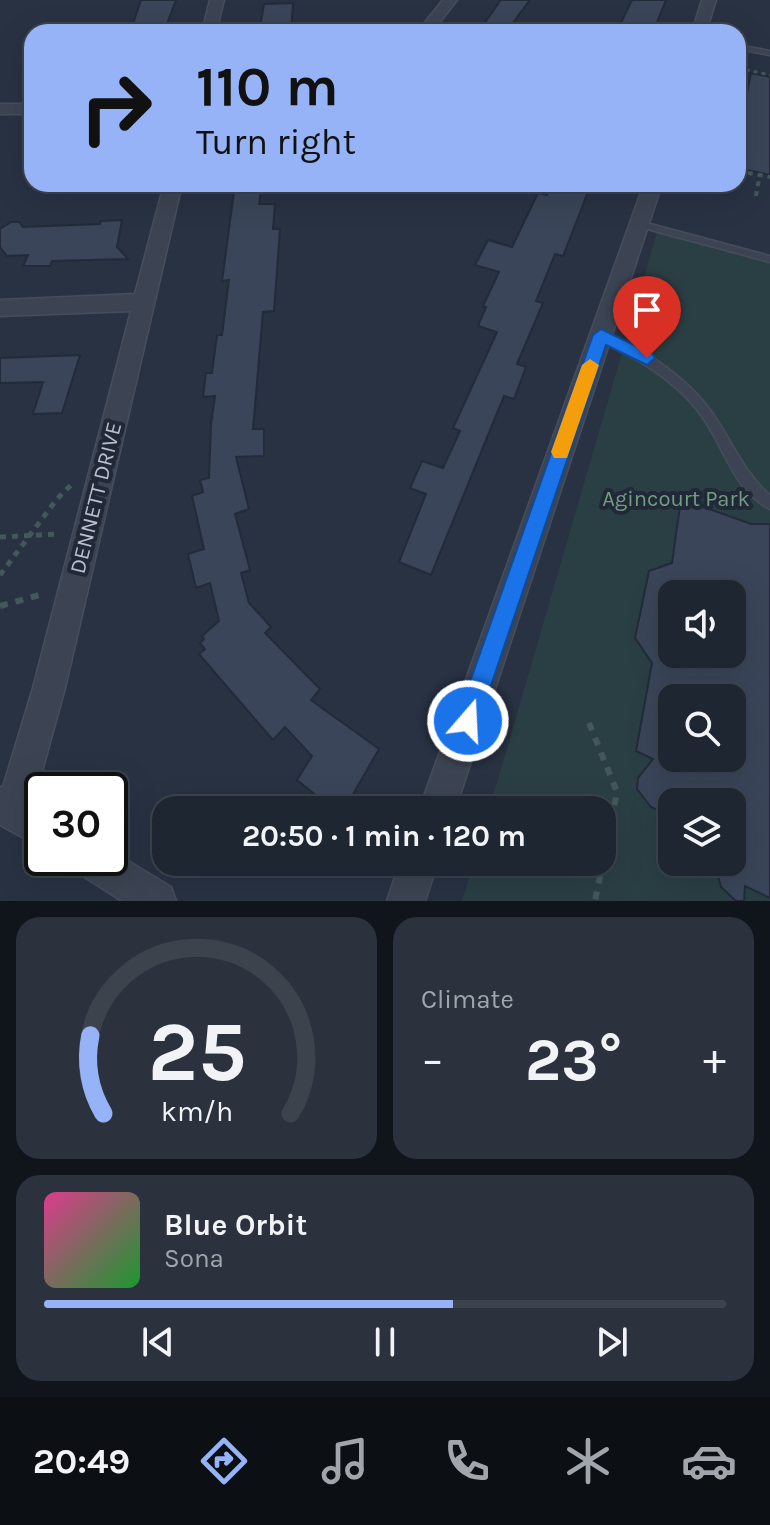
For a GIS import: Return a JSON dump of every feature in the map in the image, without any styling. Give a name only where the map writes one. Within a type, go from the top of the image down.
[{"type":"street","points":[[211,24],[217,0]]},
{"type":"street","points":[[430,24],[450,0]]},
{"type":"street","points":[[702,24],[709,0]]},
{"type":"street","points":[[0,109],[24,109]]},
{"type":"street","name":"DENNETT DRIVE","points":[[18,815],[171,192]]},
{"type":"street","points":[[442,796],[650,192]]},
{"type":"street","points":[[0,308],[145,302]]},
{"type":"street","points":[[117,876],[157,901]]},
{"type":"street","points":[[406,901],[414,876]]},
{"type":"lane","points":[[746,48],[770,53]]},
{"type":"lane","points":[[639,224],[770,259]]},
{"type":"lane","points":[[601,335],[647,358],[704,409],[755,492],[770,503]]},
{"type":"path","points":[[746,70],[770,75]]},
{"type":"path","points":[[746,172],[770,177]]},
{"type":"path","points":[[756,196],[759,174]]},
{"type":"path","points":[[0,575],[72,484]]},
{"type":"path","points":[[0,537],[58,534]]},
{"type":"path","points":[[0,606],[43,594]]},
{"type":"path","points":[[589,723],[617,792],[595,901]]},
{"type":"green space","name":"Agincourt Park","points":[[658,229],[770,258],[770,901],[462,901],[470,876],[616,876],[616,796],[493,796]]},
{"type":"building","points":[[141,0],[176,0],[167,24],[133,24]]},
{"type":"building","points":[[501,0],[530,0],[512,24],[484,24]]},
{"type":"building","points":[[632,0],[666,0],[656,24],[620,24]]},
{"type":"building","points":[[293,3],[292,24],[261,24],[264,4]]},
{"type":"building","points":[[751,73],[770,77],[770,175],[746,170],[746,98]]},
{"type":"building","points":[[234,192],[261,192],[259,204],[275,204],[273,229],[280,229],[274,311],[263,312],[253,429],[264,429],[264,456],[236,457],[249,509],[235,514],[250,570],[241,573],[249,603],[271,627],[265,633],[320,689],[311,700],[379,749],[352,796],[317,796],[297,780],[312,756],[285,727],[273,740],[199,654],[205,649],[200,643],[204,639],[202,636],[219,621],[210,583],[196,588],[188,554],[204,549],[192,496],[203,492],[200,480],[209,478],[215,396],[203,397],[206,373],[212,373],[217,335],[222,335],[229,280],[222,281]]},
{"type":"building","points":[[549,192],[588,192],[563,256],[555,254],[536,301],[543,303],[517,364],[526,367],[514,399],[504,396],[431,575],[399,562],[426,494],[410,488],[422,461],[443,468],[460,431],[453,428],[497,332],[478,326],[486,307],[483,306],[499,272],[475,265],[488,240],[512,247],[538,193],[547,195]]},
{"type":"building","points":[[122,220],[117,247],[128,259],[52,261],[50,266],[23,266],[28,255],[7,256],[0,247],[0,229],[11,222],[19,222],[23,227],[100,224],[101,221]]},
{"type":"building","points":[[80,355],[62,413],[33,414],[43,382],[0,383],[0,358]]},
{"type":"building","points":[[681,499],[751,524],[770,524],[770,898],[745,886],[744,901],[736,901],[721,887],[718,876],[746,876],[746,788],[658,788],[658,810],[651,807],[637,789],[638,778],[653,759],[636,751],[652,663],[635,638],[649,571],[672,563]]},
{"type":"slow traffic","points":[[560,452],[590,365]]},
{"type":"route","points":[[468,721],[601,335],[647,358]]}]
